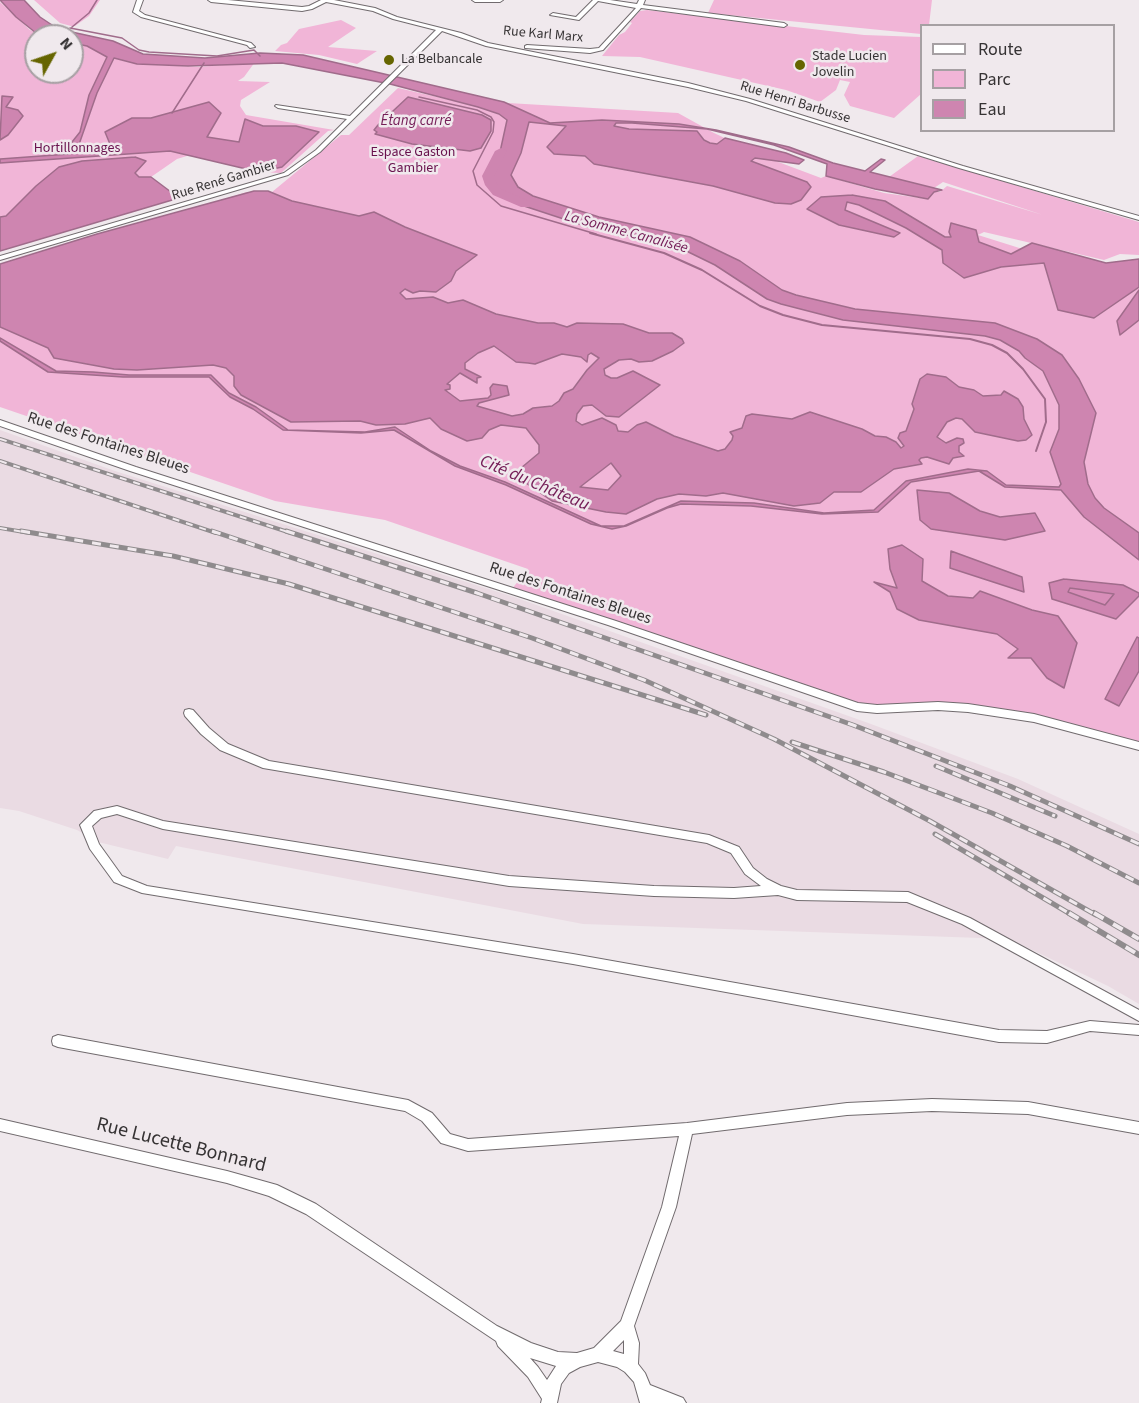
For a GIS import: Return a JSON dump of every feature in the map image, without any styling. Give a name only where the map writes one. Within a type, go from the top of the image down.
[{"type":"street","points":[[140,0],[136,12],[143,16],[249,44],[252,47]]},
{"type":"street","points":[[211,0],[303,9],[325,0],[375,10],[440,30]]},
{"type":"street","points":[[375,10],[377,0]]},
{"type":"street","points":[[475,0],[500,0]]},
{"type":"street","points":[[553,15],[577,19],[598,0],[640,3],[784,24]]},
{"type":"street","name":"Rue Karl Marx","points":[[462,35],[514,46],[590,51],[601,49],[640,3]]},
{"type":"street","name":"Rue Henri Barbusse","points":[[440,30],[486,44],[688,85],[748,100],[961,167],[1139,218]]},
{"type":"street","name":"Rue René Gambier","points":[[0,258],[286,174],[306,161],[353,118],[440,30]]},
{"type":"street","points":[[278,106],[353,118]]},
{"type":"street","name":"Rue des Fontaines Bleues","points":[[0,423],[133,469],[612,623],[849,705],[877,709],[938,706],[968,708],[1034,718],[1139,746]]},
{"type":"street","points":[[189,713],[224,747],[267,765],[709,839],[735,850],[749,871],[763,882],[778,890],[797,895],[887,894],[908,897],[966,921],[1139,1016]]},
{"type":"street","points":[[778,890],[734,893],[665,891],[509,882],[163,825],[117,810],[98,814],[86,825],[94,846],[118,879],[146,890],[584,962],[999,1036],[1047,1037],[1090,1026],[1139,1030]]},
{"type":"street","points":[[58,1041],[408,1106],[427,1117],[446,1139],[468,1145],[687,1129],[847,1109],[932,1104],[1028,1108],[1139,1128]]},
{"type":"street","name":"Rue Lucette Bonnard","points":[[0,1125],[227,1177],[272,1190],[311,1209],[492,1330],[528,1350],[558,1359],[578,1360]]},
{"type":"street","points":[[598,1355],[627,1326],[669,1207],[687,1129]]},
{"type":"street","points":[[627,1326],[632,1343],[630,1367]]},
{"type":"street","name":"Rue Lucette Bonnard","points":[[492,1330],[520,1358],[549,1400]]},
{"type":"street","points":[[549,1400],[554,1381],[564,1368],[578,1360],[598,1355],[620,1360],[630,1367],[640,1378],[647,1397],[678,1403]]},
{"type":"shaded area","points":[[0,430],[115,471],[514,597],[871,724],[1018,779],[1139,834],[1139,1004],[1108,986],[1009,939],[583,924],[176,846],[168,859],[98,842],[77,830],[19,811],[0,808]]},
{"type":"shaded area","points":[[1070,588],[1115,594],[1105,606],[1068,592]]},
{"type":"green space","points":[[34,0],[100,0],[89,16],[78,24],[60,23]]},
{"type":"green space","points":[[714,0],[932,0],[929,24],[920,24],[920,34],[708,13]]},
{"type":"green space","name":"Hortillonnages","points":[[0,2],[24,24],[24,84],[84,84],[84,45],[107,57],[103,66],[113,58],[137,64],[199,67],[255,62],[244,77],[238,81],[270,82],[241,100],[240,106],[246,115],[334,130],[328,131],[281,173],[259,172],[190,155],[177,159],[151,177],[179,198],[0,251]]},
{"type":"green space","name":"Stade Lucien Jovelin","points":[[640,11],[864,35],[920,37],[920,95],[894,118],[850,106],[844,95],[850,82],[840,80],[836,90],[820,102],[786,90],[640,57],[602,56],[619,35],[625,32]]},
{"type":"green space","points":[[341,20],[356,28],[328,47],[377,51],[357,64],[319,55],[275,51],[287,43],[299,29]]},
{"type":"green space","name":"Espace Gaston Gambier","points":[[398,88],[472,105],[491,102],[678,113],[765,157],[821,178],[826,176],[884,193],[928,199],[934,192],[940,192],[947,186],[1043,215],[943,182],[934,188],[889,177],[918,156],[1139,222],[1139,255],[1120,254],[1104,260],[984,232],[978,235],[1048,257],[1139,276],[1139,746],[968,708],[877,709],[511,590],[528,569],[385,520],[275,501],[0,407],[0,268],[247,192],[272,192],[341,135],[349,135]]},
{"type":"water","points":[[0,0],[24,0],[40,17],[50,24],[25,24]]},
{"type":"water","points":[[84,35],[113,41],[143,54],[205,58],[260,53],[303,55],[504,102],[550,123],[602,120],[679,124],[716,130],[789,147],[833,163],[865,171],[881,159],[885,160],[870,172],[942,190],[934,192],[928,199],[875,189],[826,176],[827,164],[774,145],[707,129],[632,123],[616,123],[614,126],[629,129],[697,131],[704,140],[710,143],[717,144],[725,138],[786,153],[804,160],[799,164],[755,158],[751,161],[807,182],[811,187],[801,200],[791,204],[775,203],[713,186],[594,164],[585,156],[554,154],[547,147],[566,126],[529,122],[521,153],[511,175],[518,187],[533,196],[599,217],[690,237],[740,261],[782,290],[796,295],[855,309],[995,323],[1037,339],[1062,355],[1079,379],[1096,413],[1084,462],[1088,484],[1095,498],[1104,508],[1139,533],[1139,560],[1084,517],[1061,490],[1005,487],[979,471],[911,482],[878,512],[822,514],[751,506],[681,504],[626,526],[612,529],[591,524],[506,485],[455,466],[394,430],[361,433],[283,430],[253,409],[230,397],[209,377],[123,377],[48,372],[0,341],[0,338],[56,371],[129,375],[211,375],[229,393],[256,407],[288,430],[365,432],[395,427],[431,451],[460,466],[505,482],[601,526],[624,526],[681,501],[754,503],[824,513],[874,510],[906,481],[968,469],[987,471],[1006,485],[1059,487],[1061,484],[1050,452],[1059,429],[1059,405],[1043,371],[1019,351],[1000,340],[985,336],[843,320],[781,304],[767,299],[715,265],[672,244],[591,228],[518,204],[497,189],[490,176],[500,152],[507,120],[499,114],[478,107],[390,84],[282,63],[188,66],[137,64],[114,58],[97,93],[76,153],[119,150],[112,149],[105,132],[132,118],[151,118],[209,102],[221,113],[207,137],[239,142],[245,119],[263,126],[296,126],[319,132],[282,167],[259,172],[170,151],[0,163],[0,159],[69,154],[72,142],[80,132],[89,95],[107,57],[84,45]]},
{"type":"water","points":[[2,96],[13,97],[6,107],[18,110],[23,116],[8,135],[0,140]]},
{"type":"water","name":"Étang carré","points":[[408,97],[482,115],[491,120],[491,131],[481,148],[470,151],[412,144],[375,134],[377,132],[374,130],[378,125]]},
{"type":"water","points":[[135,157],[146,161],[135,173],[139,177],[151,177],[179,198],[0,251],[0,217],[6,216],[59,167],[82,161]]},
{"type":"water","points":[[254,191],[268,191],[292,201],[359,216],[374,212],[405,227],[477,255],[456,271],[451,281],[436,292],[413,293],[405,289],[400,293],[406,299],[433,297],[448,303],[463,300],[496,314],[538,323],[554,323],[567,327],[577,323],[623,324],[649,333],[672,333],[682,339],[684,343],[652,361],[619,360],[604,369],[605,375],[611,378],[617,378],[633,371],[660,385],[619,417],[606,416],[592,405],[583,406],[577,414],[576,421],[582,425],[602,418],[616,425],[618,431],[628,432],[646,422],[674,436],[718,451],[725,449],[732,440],[733,436],[730,432],[742,428],[746,416],[752,414],[792,419],[810,412],[862,429],[875,436],[886,437],[896,442],[901,448],[904,446],[898,438],[900,433],[906,431],[914,409],[912,404],[920,379],[927,374],[946,377],[959,387],[974,390],[983,396],[1001,395],[1004,391],[1018,399],[1032,435],[1026,440],[1018,441],[975,432],[962,419],[956,418],[947,422],[937,437],[946,443],[957,438],[963,439],[964,443],[959,446],[959,452],[964,456],[953,458],[949,464],[927,457],[921,458],[919,460],[922,464],[894,469],[861,492],[834,492],[820,503],[794,506],[723,493],[706,496],[679,494],[657,499],[626,514],[552,501],[523,481],[521,468],[539,453],[539,445],[526,428],[501,425],[489,430],[482,438],[467,441],[441,429],[430,418],[405,424],[376,425],[360,421],[291,422],[241,395],[234,386],[234,376],[226,368],[213,365],[137,370],[114,369],[54,358],[48,348],[0,327],[0,264],[97,234]],"holes":[[[494,346],[516,362],[535,364],[562,354],[581,357],[587,362],[588,355],[591,353],[599,358],[573,389],[564,393],[552,406],[533,408],[523,414],[512,416],[477,406],[479,403],[509,395],[507,386],[493,384],[490,388],[491,395],[488,398],[460,401],[445,390],[450,389],[450,385],[447,384],[460,373],[477,383],[477,378],[481,377],[465,369],[465,363],[478,353]],[[611,463],[621,476],[608,490],[580,487]]]},
{"type":"water","points":[[852,195],[885,201],[945,237],[951,237],[949,232],[951,223],[976,230],[979,242],[1011,254],[1032,243],[1106,263],[1139,259],[1139,287],[1094,318],[1058,310],[1044,263],[1001,267],[964,278],[943,263],[942,250],[906,228],[859,205],[847,202],[845,210],[900,233],[894,237],[839,225],[807,209],[821,197]]},
{"type":"water","points":[[1139,290],[1139,320],[1120,335],[1117,321]]},
{"type":"water","points":[[917,490],[949,493],[980,511],[1000,517],[1035,513],[1045,531],[1005,540],[931,529],[920,520]]},
{"type":"water","points":[[902,545],[923,559],[922,581],[948,596],[973,598],[980,591],[1032,610],[1058,616],[1077,643],[1064,688],[1047,678],[1031,658],[1008,658],[1018,649],[997,634],[919,620],[897,609],[890,592],[874,582],[897,588],[890,569],[888,549]]},
{"type":"water","points":[[951,551],[1022,577],[1024,592],[950,568]]},
{"type":"water","points":[[1064,579],[1123,585],[1139,593],[1139,596],[1116,619],[1052,599],[1049,583]],"holes":[[[1070,588],[1114,594],[1105,605],[1068,592]]]},
{"type":"water","points":[[1137,637],[1139,638],[1139,671],[1119,706],[1105,699]]},
{"type":"waterway","points":[[76,24],[89,13],[97,0]]},
{"type":"waterway","points":[[84,31],[122,38],[139,50],[149,52],[217,56],[254,50],[260,56]]},
{"type":"waterway","name":"Cité du Château","points":[[172,113],[204,63]]},
{"type":"waterway","points":[[419,97],[477,110],[491,117],[494,122],[493,132],[473,171],[477,185],[501,206],[596,234]]},
{"type":"waterway","name":"La Somme Canalisée","points":[[501,151],[488,176],[491,185],[497,192],[525,204]]},
{"type":"waterway","points":[[590,233],[664,253],[702,270],[760,306],[783,315],[822,325],[970,339],[992,345],[1007,353],[1023,369],[1045,399],[1046,422],[1036,451]]},
{"type":"railway","points":[[0,439],[291,533]]},
{"type":"railway","points":[[0,461],[216,533]]},
{"type":"railway","points":[[0,528],[30,533]]},
{"type":"railway","points":[[21,531],[173,556],[289,584],[706,715]]},
{"type":"railway","points":[[212,531],[532,638],[644,680],[774,739],[930,821],[1096,915]]},
{"type":"railway","points":[[286,531],[477,593],[853,725],[1010,786],[1139,844]]},
{"type":"railway","points":[[792,742],[884,772],[992,813],[1067,846],[1139,883]]},
{"type":"railway","points":[[936,766],[1055,816]]},
{"type":"railway","points":[[935,834],[1072,915]]},
{"type":"railway","points":[[1069,913],[1139,955]]},
{"type":"railway","points":[[1094,913],[1139,939]]},
{"type":"place","name":"La Belbancale","points":[[389,60]]},
{"type":"place","name":"Stade Lucien Jovelin","points":[[800,65]]}]
